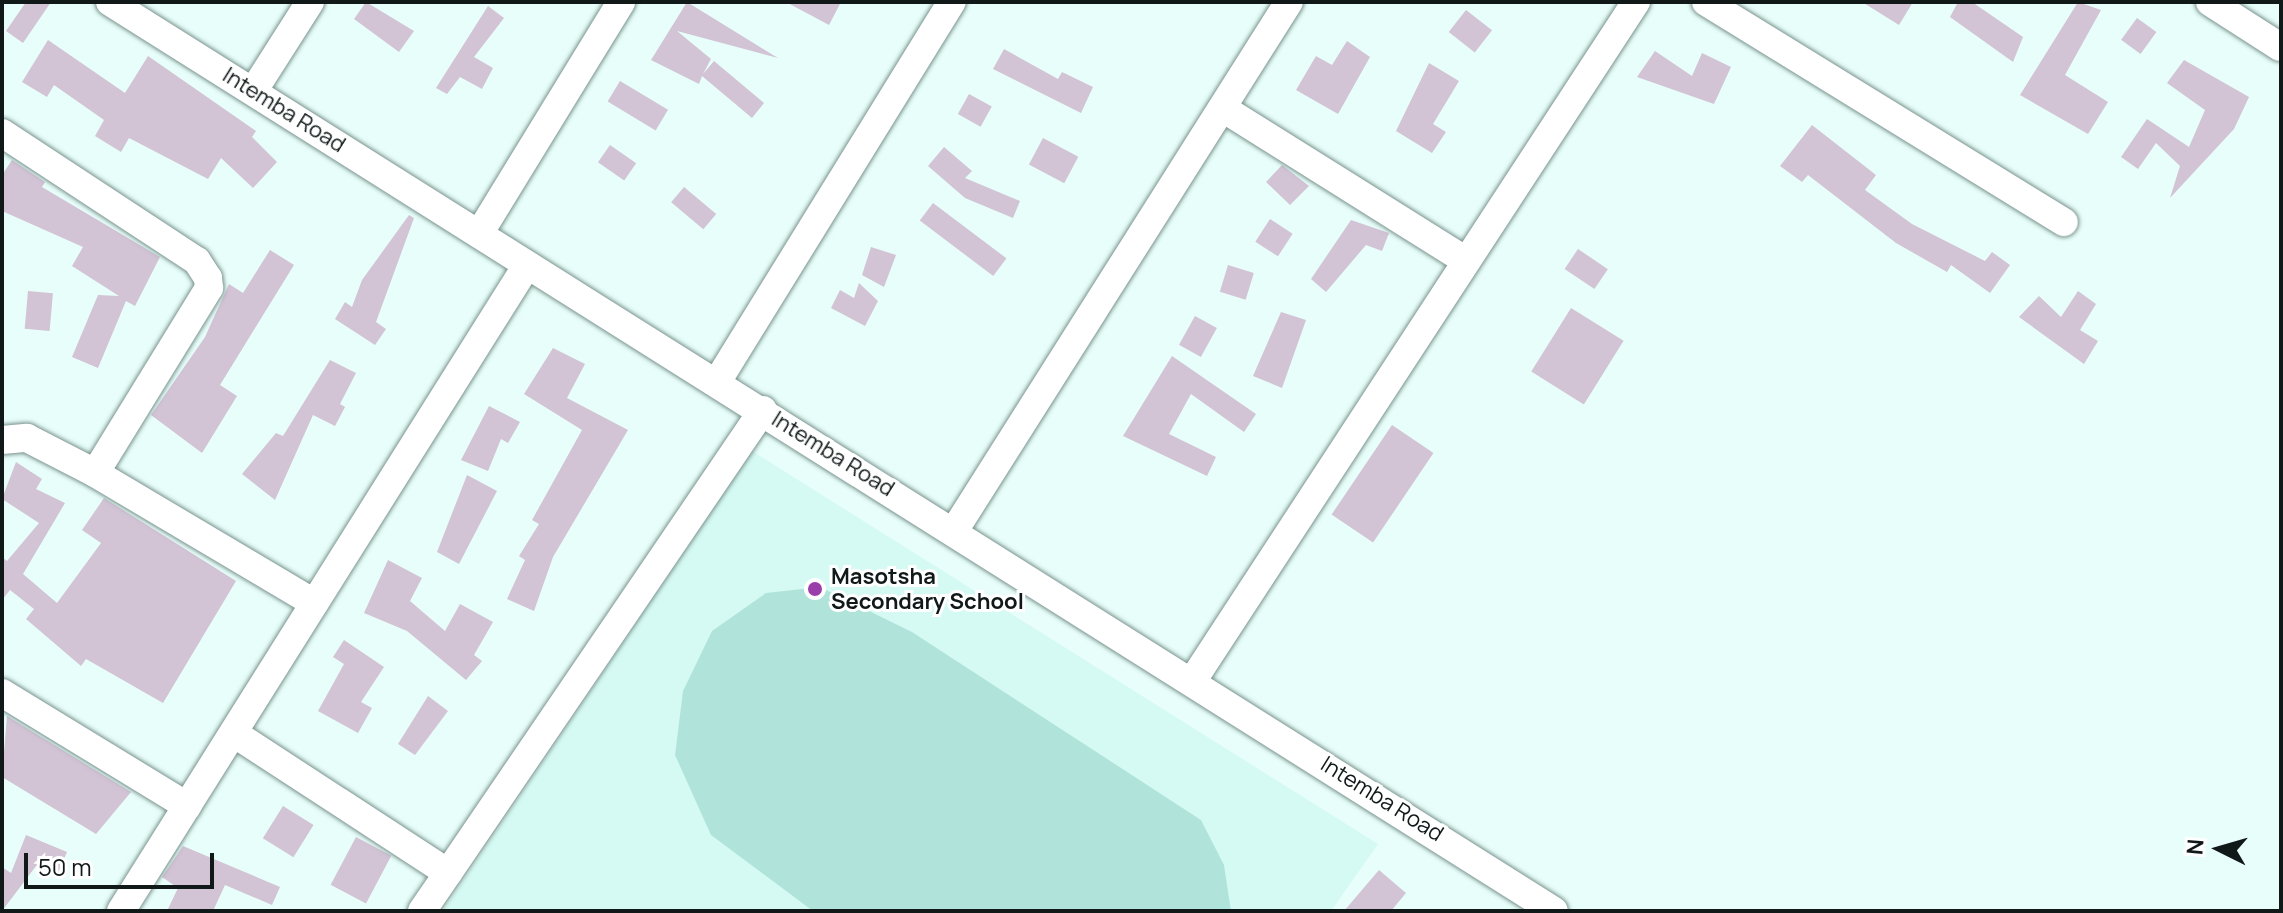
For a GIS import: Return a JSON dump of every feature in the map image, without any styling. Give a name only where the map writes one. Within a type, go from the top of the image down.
[{"type":"street","name":"Intemba Road","points":[[110,2],[1193,680],[1547,909]]},
{"type":"street","points":[[254,90],[310,2]]},
{"type":"street","points":[[479,234],[621,2]]},
{"type":"street","points":[[717,382],[952,2]]},
{"type":"street","points":[[954,531],[1289,2]]},
{"type":"street","points":[[1193,680],[1636,2]]},
{"type":"street","points":[[1706,2],[2064,222]]},
{"type":"street","points":[[2210,2],[2280,47]]},
{"type":"street","points":[[1224,109],[1466,261]]},
{"type":"street","points":[[2,133],[197,261],[208,278],[209,288],[95,473]]},
{"type":"street","points":[[121,911],[527,265]]},
{"type":"street","points":[[422,911],[763,410]]},
{"type":"street","points":[[2,440],[27,438],[95,473],[314,603]]},
{"type":"street","points":[[2,693],[187,806]]},
{"type":"street","points":[[235,734],[448,873]]},
{"type":"shaded area","name":"Masotsha Secondary School","points":[[752,451],[1378,844],[1331,911],[443,911]]},
{"type":"shaded area","points":[[820,587],[912,632],[1201,820],[1224,865],[1231,911],[813,911],[711,835],[675,755],[683,691],[712,631],[766,593]]},
{"type":"building","points":[[26,2],[51,2],[23,43],[6,31]]},
{"type":"building","points":[[366,2],[414,31],[399,52],[354,19]]},
{"type":"building","points":[[687,2],[778,58],[677,31],[711,59],[703,74],[714,61],[764,103],[752,118],[702,76],[699,84],[651,60]]},
{"type":"building","points":[[786,2],[841,2],[829,25]]},
{"type":"building","points":[[1862,2],[1913,2],[1899,25]]},
{"type":"building","points":[[1958,2],[1972,2],[2023,37],[2013,62],[1950,17]]},
{"type":"building","points":[[2078,2],[2101,10],[2065,75],[2108,102],[2088,134],[2020,95]]},
{"type":"building","points":[[488,6],[504,18],[474,57],[493,68],[482,89],[460,77],[447,94],[436,88]]},
{"type":"building","points":[[1466,10],[1492,30],[1475,52],[1449,32]]},
{"type":"building","points":[[2137,18],[2156,32],[2141,54],[2121,40]]},
{"type":"building","points":[[48,40],[125,93],[148,56],[256,131],[252,137],[277,162],[253,188],[221,158],[208,179],[129,138],[121,152],[95,136],[104,120],[54,85],[47,97],[22,82]]},
{"type":"building","points":[[1347,41],[1370,57],[1338,114],[1296,90],[1316,56],[1332,65]]},
{"type":"building","points":[[1004,49],[1058,79],[1062,72],[1093,87],[1081,113],[993,69]]},
{"type":"building","points":[[1655,51],[1692,76],[1702,53],[1731,67],[1714,104],[1637,77]]},
{"type":"building","points":[[2184,60],[2249,97],[2234,129],[2170,198],[2180,166],[2156,143],[2138,169],[2121,157],[2147,119],[2189,147],[2205,110],[2167,83]]},
{"type":"building","points":[[1429,63],[1459,81],[1433,124],[1446,132],[1432,153],[1396,131]]},
{"type":"building","points":[[620,81],[668,110],[656,130],[608,102]]},
{"type":"building","points":[[969,94],[992,107],[981,127],[958,114]]},
{"type":"building","points":[[1812,125],[1876,175],[1865,190],[1912,224],[1985,261],[1992,252],[2010,265],[1990,293],[1951,265],[1947,272],[1896,243],[1808,175],[1802,182],[1780,166]]},
{"type":"building","points":[[1043,138],[1078,157],[1064,183],[1029,164]]},
{"type":"building","points":[[610,145],[636,163],[624,181],[598,162]]},
{"type":"building","points":[[944,147],[972,171],[965,178],[1020,201],[1013,218],[965,198],[928,166]]},
{"type":"building","points":[[12,160],[45,182],[42,187],[160,257],[135,306],[126,301],[98,368],[72,357],[98,295],[119,296],[72,266],[83,247],[2,211],[2,175]]},
{"type":"building","points":[[1282,165],[1309,186],[1290,205],[1266,182]]},
{"type":"building","points":[[684,187],[716,214],[703,229],[671,202]]},
{"type":"building","points":[[933,203],[1006,258],[993,276],[920,221]]},
{"type":"building","points":[[409,215],[414,218],[376,322],[386,329],[375,345],[335,319],[345,302],[352,307],[362,280]]},
{"type":"building","points":[[1270,219],[1293,234],[1278,256],[1255,242]]},
{"type":"building","points":[[1351,220],[1389,233],[1382,251],[1366,245],[1326,292],[1311,279]]},
{"type":"building","points":[[871,247],[896,255],[884,287],[862,275]]},
{"type":"building","points":[[1578,249],[1608,269],[1594,289],[1565,269]]},
{"type":"building","points":[[270,250],[294,265],[220,385],[237,396],[202,453],[151,415],[205,337],[229,284],[243,293]]},
{"type":"building","points":[[1228,265],[1254,273],[1246,300],[1220,292]]},
{"type":"building","points":[[859,283],[878,301],[865,326],[831,308],[840,290],[854,298]]},
{"type":"building","points":[[28,291],[53,293],[50,331],[25,329]]},
{"type":"building","points":[[2078,291],[2096,304],[2080,330],[2098,341],[2084,364],[2019,317],[2039,296],[2061,317]]},
{"type":"building","points":[[1571,308],[1624,341],[1584,404],[1531,372]]},
{"type":"building","points":[[1281,312],[1306,320],[1282,388],[1253,376]]},
{"type":"building","points":[[1195,316],[1217,328],[1201,357],[1179,345]]},
{"type":"building","points":[[553,348],[585,364],[567,398],[628,430],[553,557],[534,611],[507,599],[525,560],[519,556],[539,524],[532,520],[582,430],[524,394]]},
{"type":"building","points":[[1172,356],[1256,414],[1244,432],[1191,394],[1169,434],[1216,457],[1207,476],[1123,436]]},
{"type":"building","points":[[330,360],[356,373],[340,404],[345,407],[335,426],[313,415],[275,500],[242,474],[276,433],[283,436]]},
{"type":"building","points":[[489,406],[520,422],[508,443],[501,439],[488,471],[461,460]]},
{"type":"building","points":[[1392,425],[1433,453],[1373,542],[1332,515]]},
{"type":"building","points":[[16,462],[42,479],[36,489],[65,503],[23,574],[57,603],[101,543],[82,530],[104,498],[236,581],[163,703],[86,659],[81,666],[26,619],[34,609],[10,590],[2,600],[2,557],[7,561],[39,523],[2,499]]},
{"type":"building","points":[[467,475],[497,491],[459,564],[437,552]]},
{"type":"building","points":[[388,560],[422,578],[410,601],[445,631],[460,604],[493,622],[474,655],[482,661],[466,680],[407,631],[364,613]]},
{"type":"building","points":[[344,640],[384,667],[361,702],[372,708],[358,733],[318,711],[344,664],[333,657]]},
{"type":"building","points":[[428,696],[448,711],[415,755],[398,744]]},
{"type":"building","points":[[7,716],[131,792],[96,834],[2,777]]},
{"type":"building","points":[[283,806],[314,825],[293,857],[263,838]]},
{"type":"building","points":[[26,835],[67,852],[57,875],[36,866],[2,911],[2,867],[11,873]]},
{"type":"building","points":[[356,837],[391,856],[366,903],[331,885]]},
{"type":"building","points":[[183,846],[280,887],[272,905],[225,885],[213,911],[167,911],[178,888],[162,877]]},
{"type":"building","points":[[1379,870],[1406,893],[1391,911],[1344,911]]},
{"type":"place","name":"Masotsha Secondary School","points":[[815,589]]}]
